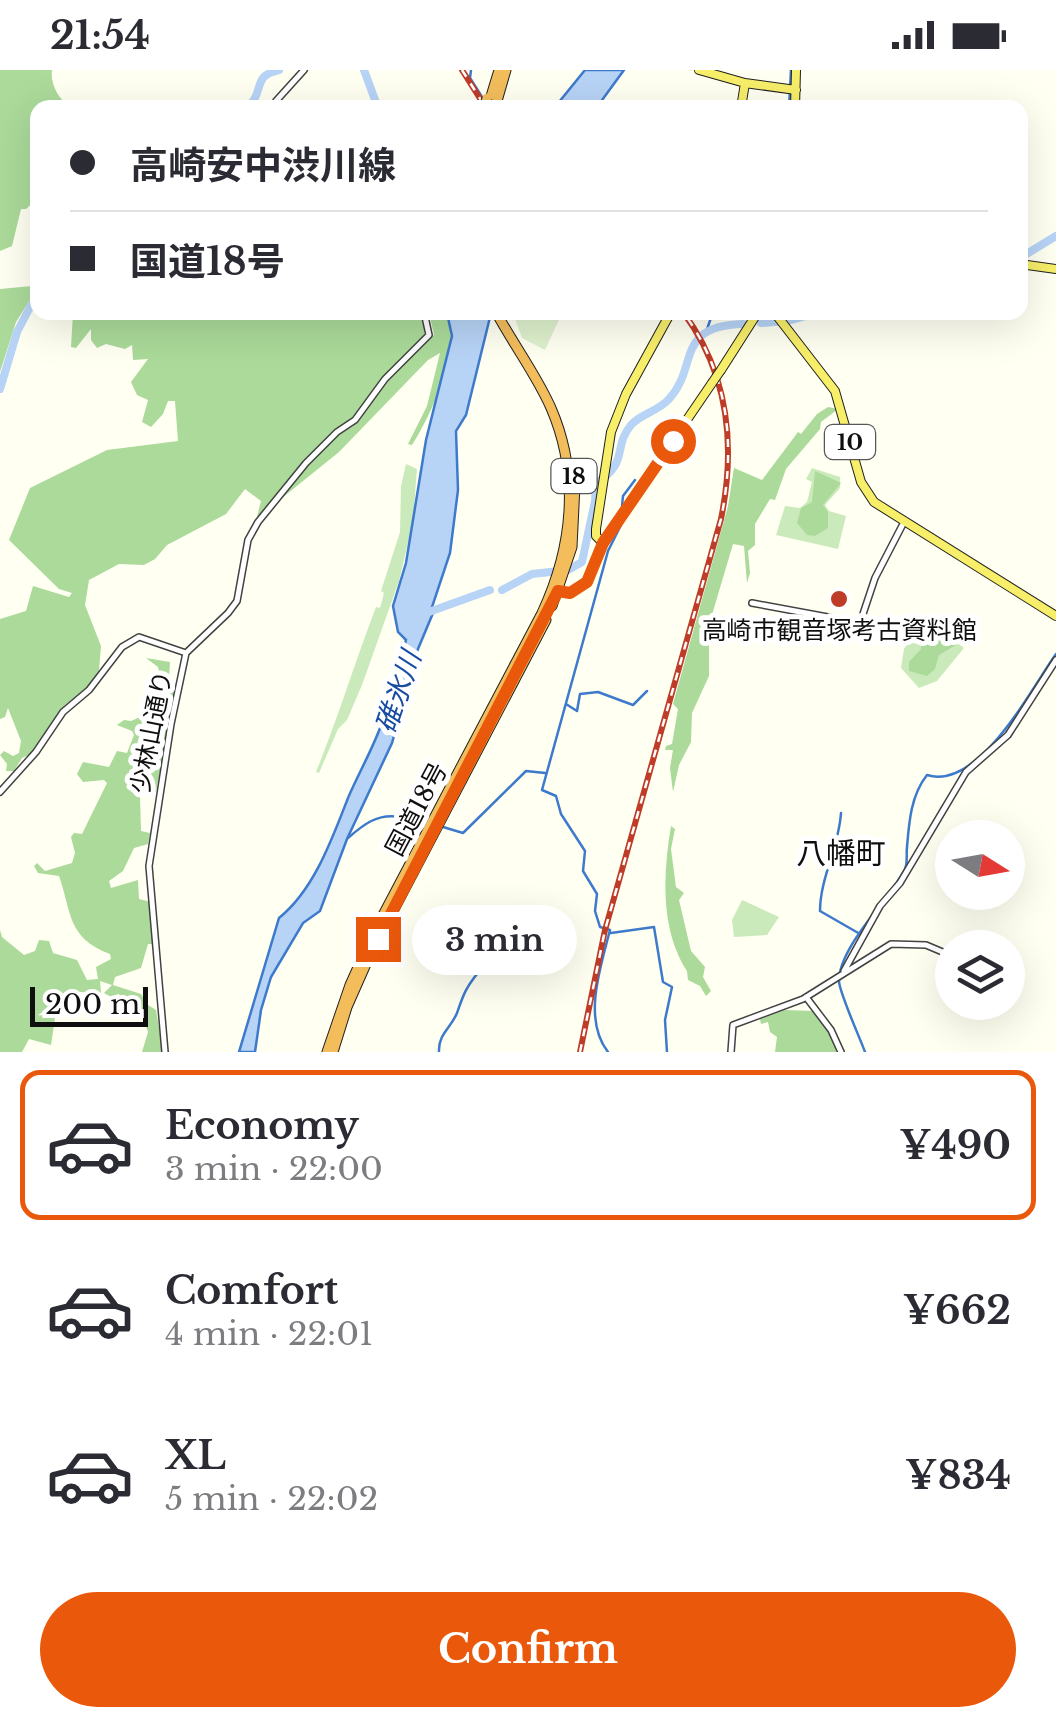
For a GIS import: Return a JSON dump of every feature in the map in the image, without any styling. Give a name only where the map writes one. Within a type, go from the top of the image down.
[{"type":"highway","points":[[492,100],[502,71]]},
{"type":"highway","name":"18","points":[[504,320],[548,396],[561,439],[570,490],[563,569],[556,590]]},
{"type":"highway","name":"国道18号","points":[[330,1052],[370,955],[556,590]]},
{"type":"main road","points":[[699,70],[745,84],[792,89]]},
{"type":"main road","points":[[794,100],[796,70]]},
{"type":"main road","points":[[742,100],[745,84]]},
{"type":"main road","points":[[1028,265],[1056,269]]},
{"type":"main road","points":[[603,543],[596,534],[611,432],[667,320]]},
{"type":"main road","points":[[556,590],[570,593],[584,584],[603,543],[753,320]]},
{"type":"main road","name":"10","points":[[780,320],[835,390],[867,494],[878,506],[1056,616]]},
{"type":"street","points":[[279,100],[304,70]]},
{"type":"street","points":[[745,84],[748,70]]},
{"type":"street","name":"少林山通り","points":[[165,1052],[149,866],[186,653],[237,600],[248,540],[258,522],[306,463],[336,432],[355,420],[385,379],[425,340],[430,330],[427,320]]},
{"type":"street","points":[[752,603],[860,623],[874,578],[904,522]]},
{"type":"street","points":[[0,792],[36,752],[64,712],[90,690],[122,646],[139,637],[186,653]]},
{"type":"street","points":[[844,972],[880,906],[900,883],[966,772],[1008,735],[1056,660]]},
{"type":"street","points":[[731,1052],[732,1024],[806,997],[883,947],[898,943],[935,949]]},
{"type":"street","points":[[806,997],[831,1030],[841,1052]]},
{"type":"green space","points":[[0,70],[52,70],[52,81],[62,100],[30,100],[30,205],[21,209],[12,246],[0,251]]},
{"type":"green space","points":[[30,286],[30,300],[16,322],[0,372],[0,289]]},
{"type":"green space","points":[[73,320],[424,320],[426,324],[424,335],[387,372],[354,418],[335,431],[256,521],[261,501],[245,489],[226,514],[167,545],[155,559],[144,565],[119,564],[89,580],[85,605],[101,646],[99,670],[87,688],[65,705],[33,753],[22,758],[14,771],[6,771],[7,764],[0,755],[4,751],[13,756],[19,753],[21,741],[8,708],[0,719],[0,619],[26,611],[33,586],[69,597],[72,593],[59,589],[9,540],[30,488],[107,450],[178,441],[175,401],[168,401],[151,427],[142,422],[148,400],[137,395],[131,382],[148,359],[133,360],[132,345],[125,349],[106,344],[97,348],[91,340],[91,329],[76,348],[71,347]]},
{"type":"green space","points":[[431,320],[448,320],[451,343],[448,362],[435,400],[412,445],[408,444],[427,406],[440,353],[428,360],[339,452],[277,502],[338,434],[352,427],[387,380],[434,335]]},
{"type":"green space","points":[[516,320],[559,320],[545,350],[522,338]]},
{"type":"green space","points":[[828,407],[838,409],[821,422],[820,429],[786,469],[775,500],[770,499],[755,524],[755,545],[748,551],[747,583],[744,546],[733,544],[709,625],[709,676],[692,713],[691,742],[679,765],[673,792],[673,750],[665,750],[672,744],[678,709],[673,704],[728,506],[734,468],[762,480],[798,432],[801,434]]},
{"type":"green space","points":[[406,464],[417,469],[413,521],[399,581],[362,685],[319,773],[316,772],[368,628],[376,607],[380,608],[384,593],[381,591],[400,532],[401,486]]},
{"type":"green space","points":[[812,468],[840,477],[840,488],[825,505],[829,511],[846,516],[838,549],[776,535],[785,506],[800,508],[807,502],[812,482],[806,479]]},
{"type":"green space","points":[[815,471],[841,483],[823,505],[828,512],[828,528],[815,536],[807,535],[797,523],[801,508],[812,502]]},
{"type":"green space","points":[[919,622],[964,648],[937,681],[919,688],[901,668],[904,649]]},
{"type":"green space","points":[[922,626],[956,645],[939,655],[935,669],[927,676],[909,671],[909,662],[921,649]]},
{"type":"green space","points":[[146,658],[170,662],[169,679],[176,687],[156,792],[145,789],[140,797],[141,831],[150,833],[148,844],[134,848],[123,871],[109,881],[111,888],[138,880],[139,899],[151,902],[153,944],[148,944],[141,968],[115,977],[113,985],[141,994],[156,1010],[163,1052],[142,1052],[148,1032],[141,1012],[129,1008],[115,1011],[113,998],[104,993],[112,985],[100,981],[101,993],[80,992],[75,998],[59,991],[51,1045],[29,1039],[22,1052],[0,1052],[0,930],[2,937],[24,955],[35,951],[39,940],[49,941],[53,953],[77,960],[87,980],[98,979],[96,967],[111,959],[110,954],[78,932],[59,876],[38,873],[34,866],[37,863],[45,871],[72,863],[75,853],[71,837],[74,833],[82,834],[107,783],[83,782],[77,774],[83,762],[109,767],[117,751],[127,753],[134,735],[117,725],[147,714],[160,679],[158,667]]},
{"type":"green space","points":[[671,826],[675,829],[671,849],[676,887],[684,893],[679,900],[691,951],[705,967],[703,977],[711,991],[706,996],[700,986],[688,980],[668,919],[665,882]]},
{"type":"green space","points":[[742,900],[779,917],[767,935],[734,937],[732,920]]},
{"type":"green space","points":[[785,1010],[814,1011],[830,1030],[839,1052],[775,1052],[777,1037],[770,1032],[768,1022],[761,1024],[760,1019]]},
{"type":"water","points":[[585,70],[624,70],[602,100],[561,100]]},
{"type":"water","name":"碓氷川","points":[[449,320],[489,320],[466,415],[456,431],[458,490],[450,553],[433,613],[418,649],[392,743],[347,839],[320,911],[303,923],[271,977],[255,1052],[239,1052],[279,918],[302,893],[321,863],[383,720],[391,687],[403,671],[401,659],[406,640],[398,632],[393,606],[406,563],[426,440],[452,336]]},
{"type":"waterway","points":[[254,100],[265,76],[279,70]]},
{"type":"waterway","points":[[364,70],[375,100]]},
{"type":"waterway","points":[[471,70],[470,78],[482,97]]},
{"type":"waterway","points":[[789,100],[791,70]]},
{"type":"waterway","points":[[1028,253],[1056,236]]},
{"type":"waterway","points":[[0,389],[17,332],[30,307]]},
{"type":"waterway","points":[[705,335],[710,320]]},
{"type":"waterway","points":[[761,323],[792,320]]},
{"type":"waterway","points":[[502,590],[532,574],[568,570],[582,562],[596,483],[613,468],[625,433],[639,418],[669,399],[697,340],[721,326],[743,324]]},
{"type":"waterway","points":[[622,506],[623,496],[635,480]]},
{"type":"waterway","points":[[608,1052],[600,1039],[595,1008],[610,930],[600,927],[595,911],[597,894],[583,871],[585,851],[561,814],[556,796],[542,790],[608,551],[626,515]]},
{"type":"waterway","points":[[426,613],[490,590]]},
{"type":"waterway","points":[[865,1052],[840,987],[841,967],[856,938],[905,869],[917,791],[927,775],[946,776],[966,768],[984,753],[1002,734],[1056,654]]},
{"type":"waterway","points":[[566,704],[577,711],[580,694],[598,692],[633,705],[647,691]]},
{"type":"waterway","points":[[443,827],[463,833],[526,771],[545,773]]},
{"type":"waterway","points":[[841,813],[820,911],[860,934]]},
{"type":"waterway","points":[[348,838],[372,821],[400,817]]},
{"type":"waterway","points":[[411,819],[426,822]]},
{"type":"waterway","points":[[611,933],[654,927],[663,982],[672,987],[665,1020],[667,1052]]},
{"type":"waterway","points":[[484,960],[493,942]]},
{"type":"waterway","points":[[439,1052],[443,1036],[477,974]]},
{"type":"railway","points":[[462,70],[481,100]]},
{"type":"railway","points":[[580,1052],[605,930],[726,491],[725,411],[710,360],[688,320]]},
{"type":"place","name":"高崎市観音塚考古資料館","points":[[839,599]]},
{"type":"district","name":"八幡町","points":[[841,854]]},
{"type":"route","points":[[378,939],[558,591],[570,593],[587,582],[603,543],[673,441]]}]
